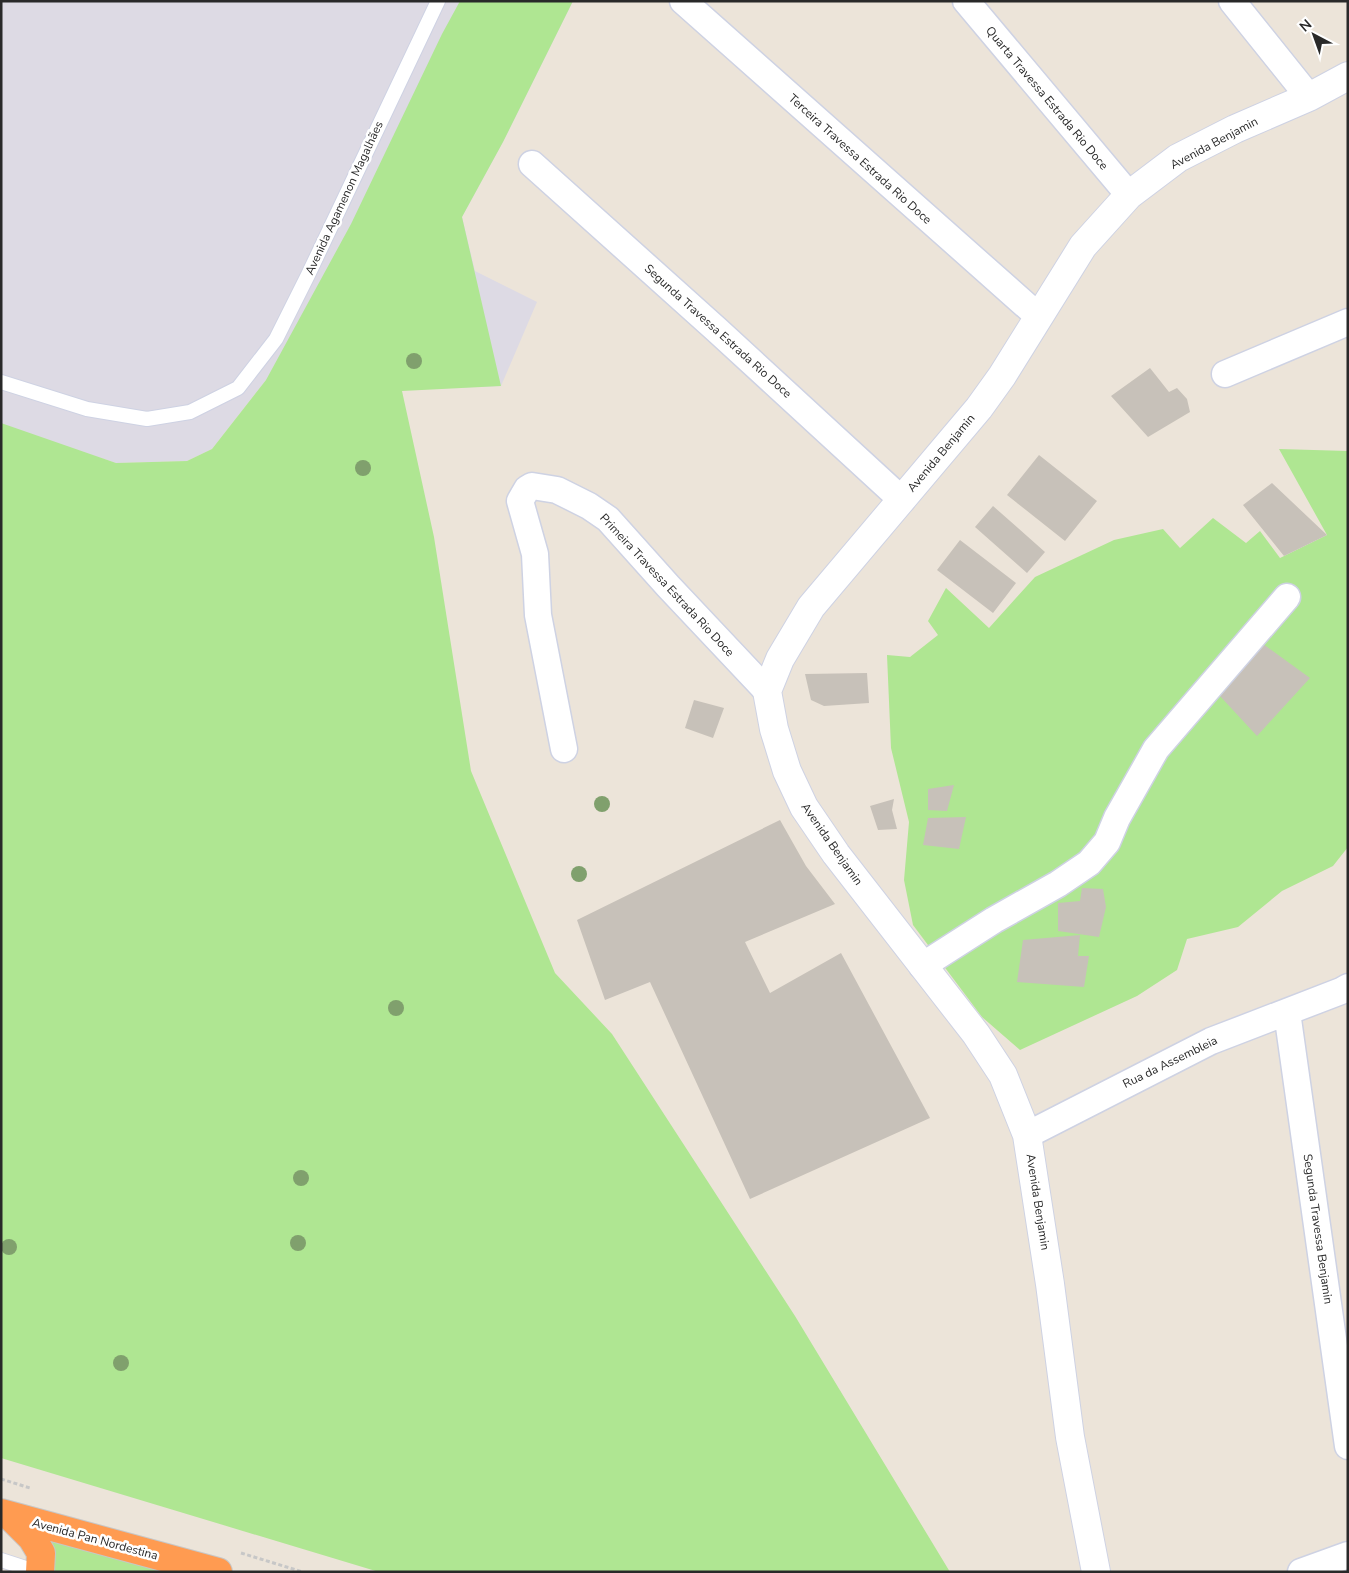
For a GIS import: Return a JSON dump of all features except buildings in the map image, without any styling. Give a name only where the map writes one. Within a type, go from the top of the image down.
[{"type":"highway","points":[[6,1514],[32,1538],[41,1553],[39,1572]]},
{"type":"highway","name":"Avenida Pan Nordestina","points":[[6,1514],[218,1572]]},
{"type":"street","name":"Terceira Travessa Estrada Rio Doce","points":[[683,1],[1038,316]]},
{"type":"street","name":"Quarta Travessa Estrada Rio Doce","points":[[966,1],[1129,195]]},
{"type":"street","points":[[1232,1],[1310,97]]},
{"type":"street","name":"Avenida Benjamin","points":[[1096,1572],[1070,1437],[1028,1135],[1003,1074],[976,1034],[836,854],[804,807],[786,772],[774,729],[768,691],[780,659],[812,607],[979,408],[1002,376],[1083,246],[1129,195],[1178,158],[1235,129],[1310,97],[1348,76]]},
{"type":"street","name":"Segunda Travessa Estrada Rio Doce","points":[[532,164],[902,500]]},
{"type":"street","points":[[1224,374],[1348,322]]},
{"type":"street","name":"Primeira Travessa Estrada Rio Doce","points":[[564,749],[538,615],[535,554],[520,501],[527,489],[532,486],[557,490],[589,506],[608,519],[668,586],[768,691]]},
{"type":"street","points":[[922,966],[994,920],[1058,884],[1088,863],[1107,842],[1117,818],[1156,749],[1287,597]]},
{"type":"street","name":"Rua da Assembleia","points":[[1028,1135],[1211,1041],[1348,987]]},
{"type":"street","name":"Segunda Travessa Benjamin","points":[[1287,1012],[1348,1446]]},
{"type":"street","points":[[1301,1572],[1348,1556]]},
{"type":"lane","name":"Avenida Agamenon Magalhães","points":[[1,382],[87,409],[147,419],[190,412],[238,388],[276,339],[438,1]]},
{"type":"lane","points":[[1,1560],[39,1572]]},
{"type":"shaded area","points":[[1,1],[573,1],[503,142],[462,217],[475,271],[537,302],[501,386],[402,390],[266,380],[212,449],[187,461],[116,463],[1,425]]},
{"type":"green space","points":[[460,1],[573,1],[503,142],[462,217],[501,386],[402,391],[434,537],[471,771],[555,973],[612,1034],[795,1316],[950,1572],[379,1572],[1,1458],[1,423],[116,463],[187,461],[212,449],[266,380],[351,224],[442,34]]},
{"type":"green space","points":[[1279,449],[1348,451],[1348,847],[1333,866],[1282,891],[1238,927],[1187,939],[1177,970],[1137,996],[1020,1050],[982,1017],[913,925],[904,880],[909,822],[891,748],[887,655],[910,657],[938,635],[928,621],[946,588],[989,628],[1035,577],[1114,540],[1163,529],[1180,548],[1213,518],[1246,543],[1260,531],[1280,558],[1327,535]]},
{"type":"green space","points":[[10,1516],[218,1572],[36,1572]]}]
